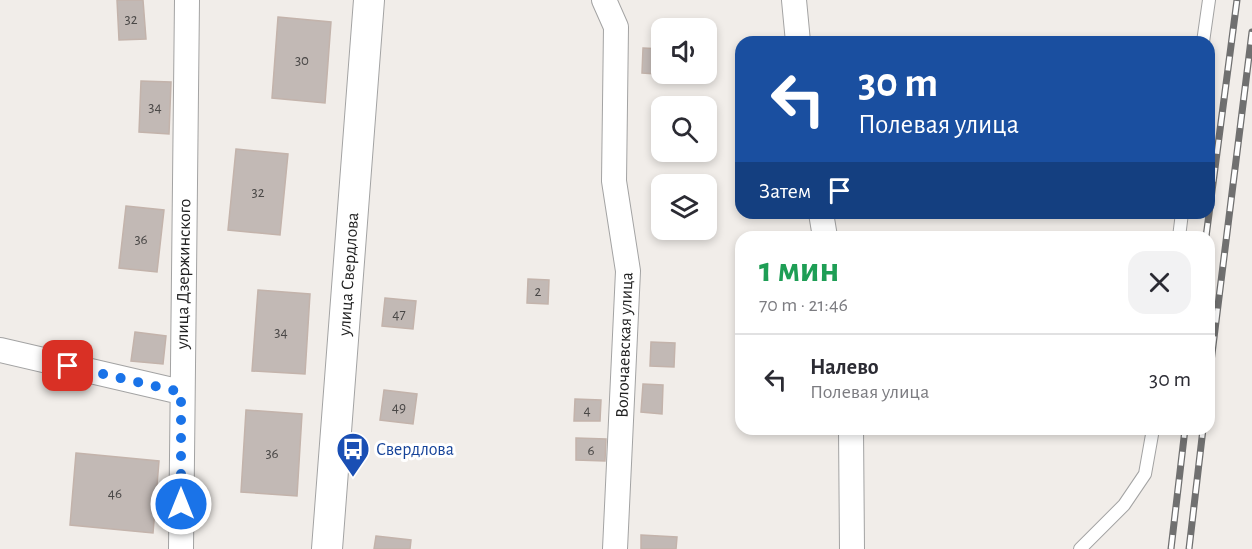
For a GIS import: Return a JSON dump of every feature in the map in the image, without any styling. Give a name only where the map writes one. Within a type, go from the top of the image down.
[{"type":"street","name":"улица Дзержинского","points":[[181,549],[187,0]]},
{"type":"street","name":"улица Свердлова","points":[[327,549],[369,0]]},
{"type":"street","name":"Волочаевская улица","points":[[604,0],[616,27],[614,181],[628,271],[615,549]]},
{"type":"street","points":[[794,0],[797,36]]},
{"type":"street","points":[[0,350],[181,392]]},
{"type":"street","points":[[851,435],[852,549]]},
{"type":"lane","points":[[1204,36],[1209,0]]},
{"type":"lane","points":[[1080,549],[1124,505],[1145,474],[1152,435]]},
{"type":"building","points":[[117,0],[143,0],[146,39],[119,40]]},
{"type":"building","points":[[278,17],[331,22],[325,103],[272,98]]},
{"type":"building","points":[[643,48],[651,48],[651,74],[642,73]]},
{"type":"building","points":[[141,81],[171,82],[169,134],[139,132]]},
{"type":"building","points":[[236,149],[288,154],[280,235],[228,230]]},
{"type":"building","points":[[126,206],[164,210],[157,272],[119,268]]},
{"type":"building","points":[[528,279],[549,280],[548,304],[527,303]]},
{"type":"building","points":[[258,290],[310,294],[305,374],[252,371]]},
{"type":"building","points":[[385,298],[416,301],[413,329],[382,326]]},
{"type":"building","points":[[135,332],[166,336],[163,364],[131,361]]},
{"type":"building","points":[[651,342],[675,343],[674,367],[650,366]]},
{"type":"building","points":[[643,384],[663,385],[662,414],[641,412]]},
{"type":"building","points":[[384,390],[417,394],[413,424],[380,420]]},
{"type":"building","points":[[575,399],[601,400],[600,421],[574,421]]},
{"type":"building","points":[[246,410],[302,414],[297,496],[241,492]]},
{"type":"building","points":[[576,438],[606,439],[605,461],[576,460]]},
{"type":"building","points":[[76,453],[159,461],[153,533],[70,525]]},
{"type":"building","points":[[641,535],[677,537],[676,549],[641,549]]},
{"type":"building","points":[[376,536],[411,540],[410,549],[374,549]]},
{"type":"railway","points":[[1215,168],[1237,0]]},
{"type":"railway","points":[[1215,330],[1252,32]]},
{"type":"railway","points":[[1207,231],[1208,219]]},
{"type":"railway","points":[[1171,549],[1184,435]]},
{"type":"railway","points":[[1189,549],[1202,435]]},
{"type":"place","name":"Свердлова","points":[[353,478]]},
{"type":"route","points":[[68,366],[181,392],[181,504]]}]
